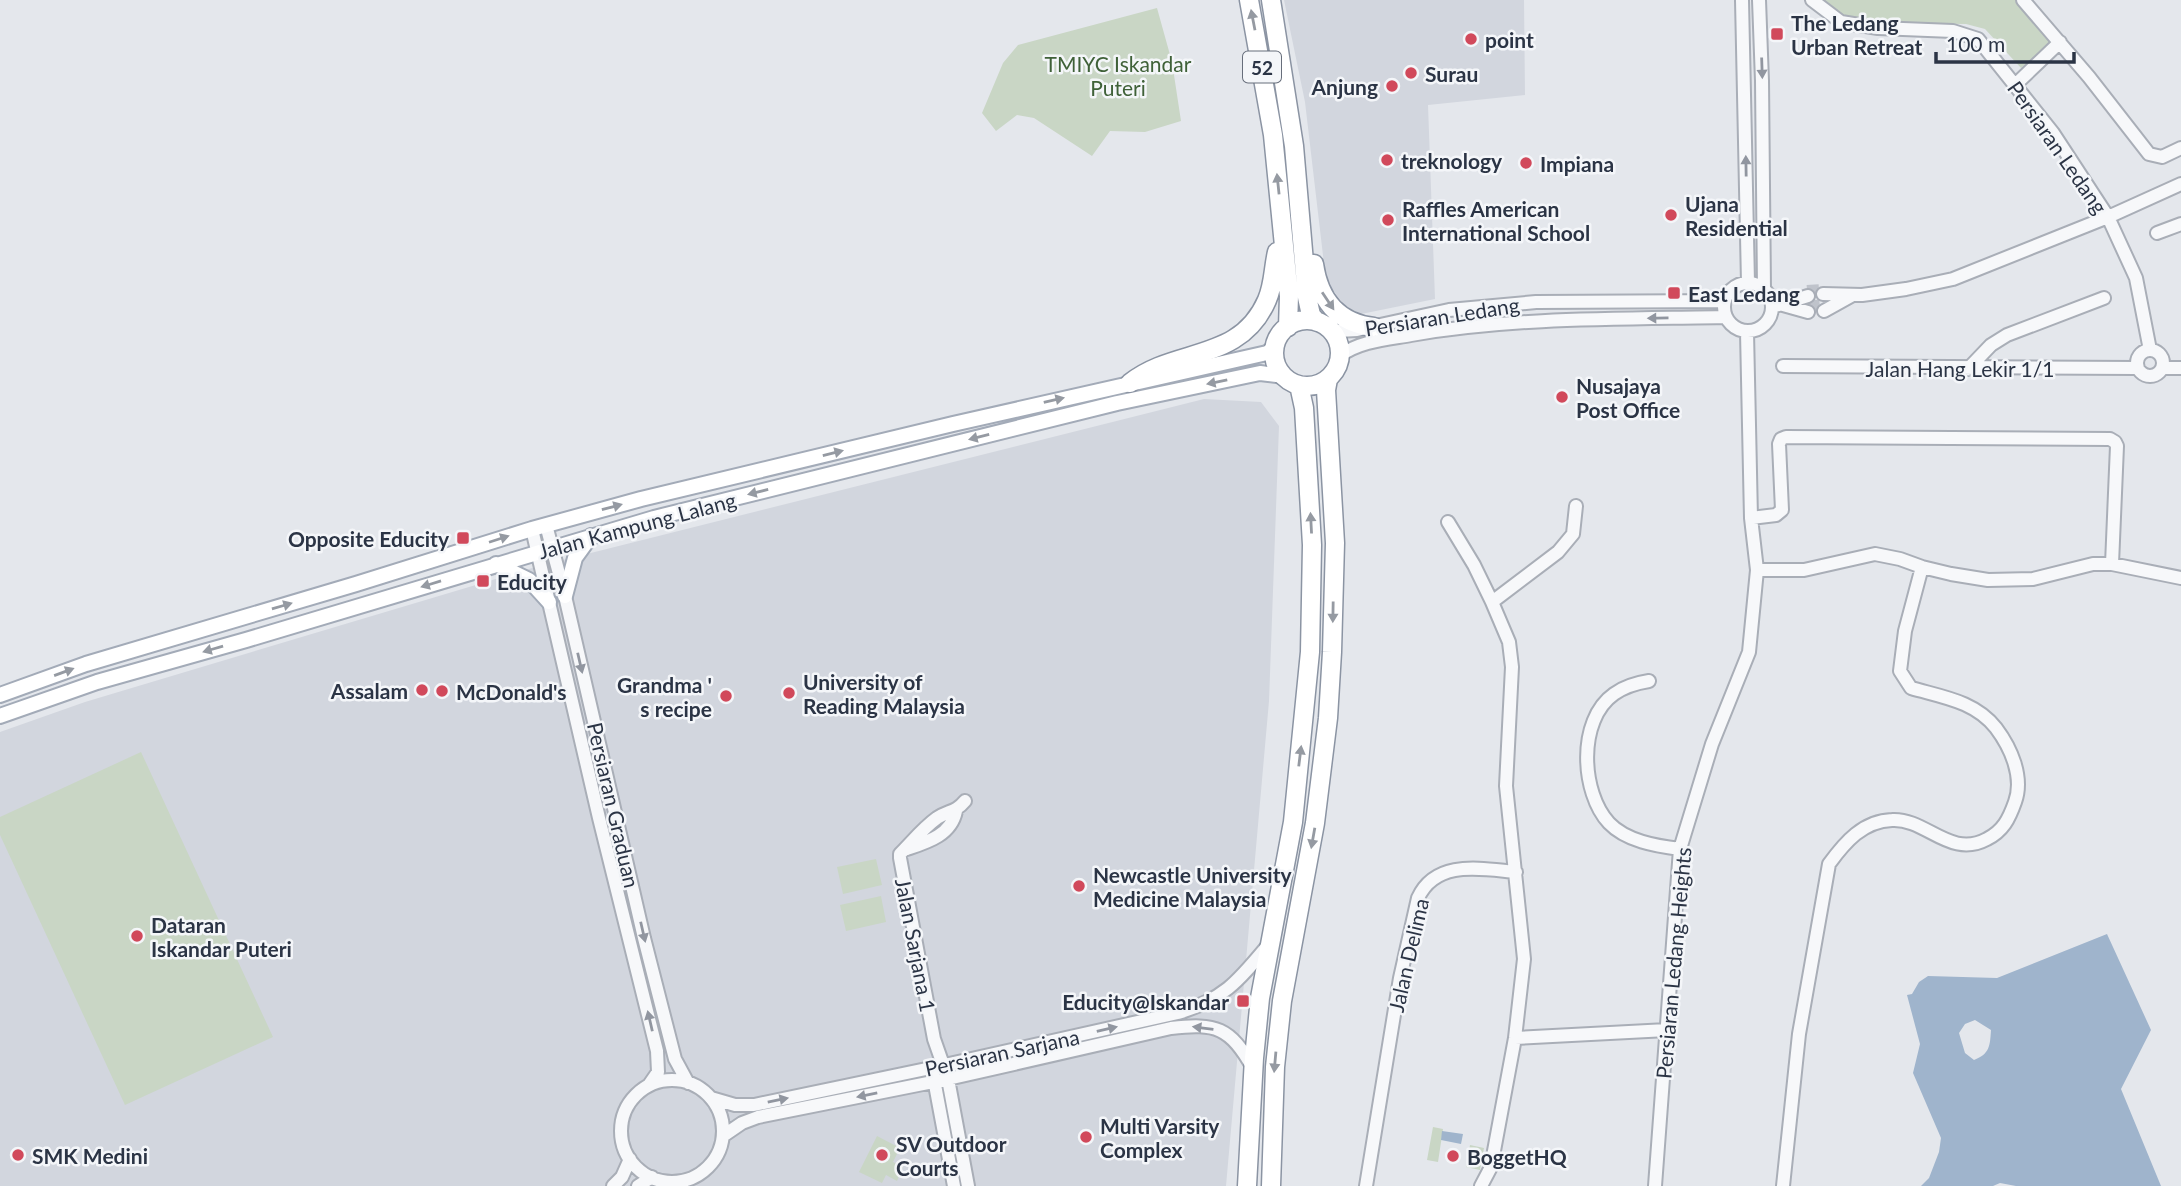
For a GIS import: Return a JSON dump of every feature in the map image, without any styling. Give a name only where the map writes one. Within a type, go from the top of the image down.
[{"type":"highway","name":"52","points":[[1249,0],[1266,87],[1284,232],[1290,310],[1288,327]]},
{"type":"highway","name":"52","points":[[1271,0],[1293,138],[1307,297],[1311,315],[1322,325]]},
{"type":"highway","points":[[1301,214],[1307,227],[1317,279],[1326,302],[1342,317],[1357,324],[1374,327]]},
{"type":"highway","points":[[1130,383],[1141,374],[1214,350],[1247,330],[1259,317],[1268,300],[1284,232]]},
{"type":"highway","points":[[1247,1186],[1253,1068],[1260,999],[1293,822],[1310,652],[1312,545],[1304,408],[1291,380],[1277,365],[1275,347],[1278,338],[1288,327],[1299,322],[1322,325],[1338,342],[1340,356],[1336,369],[1328,379],[1315,385],[1291,380]]},
{"type":"highway","points":[[1271,1186],[1275,1067],[1282,1001],[1315,823],[1328,718],[1335,543],[1326,390],[1328,379]]},
{"type":"main road","name":"Jalan Kampung Lalang","points":[[0,695],[86,664],[539,527],[641,499],[1267,353],[1275,347]]},
{"type":"main road","name":"Jalan Kampung Lalang","points":[[0,716],[97,682],[246,640],[592,535],[1117,403],[1260,373],[1291,380]]},
{"type":"main road","points":[[565,596],[575,558],[592,535]]},
{"type":"main road","points":[[496,564],[529,580],[549,602]]},
{"type":"street","points":[[1742,0],[1748,283]]},
{"type":"street","points":[[1759,0],[1764,289],[1778,306]]},
{"type":"street","name":"Persiaran Ledang","points":[[1812,0],[1840,22],[1863,27],[1966,34],[1978,39],[2053,133],[2108,217],[2136,278],[2150,350]]},
{"type":"street","points":[[2023,0],[2060,42],[2149,155],[2162,157],[2181,148]]},
{"type":"street","points":[[2015,85],[2060,42]]},
{"type":"street","points":[[1852,296],[1824,300],[1906,289],[1953,279],[2108,217],[2181,184]]},
{"type":"street","points":[[2157,233],[2181,224]]},
{"type":"street","points":[[1764,289],[1748,283],[1733,288],[1724,301],[1726,317],[1735,328],[1754,331],[1765,325],[1778,306],[1808,301],[1778,306]]},
{"type":"street","points":[[1968,369],[1991,345],[2007,335],[2104,298]]},
{"type":"street","name":"Persiaran Ledang","points":[[1322,325],[1346,331],[1449,310],[1525,302],[1724,301]]},
{"type":"street","name":"Persiaran Ledang","points":[[1340,356],[1352,348],[1383,340],[1465,327],[1536,321],[1726,317]]},
{"type":"street","name":"Persiaran Ledang Heights","points":[[1655,1186],[1680,849],[1712,744],[1749,652],[1757,570],[1752,518],[1747,332]]},
{"type":"street","points":[[2163,368],[2161,355],[2150,350],[2139,356],[2138,368],[2148,376],[2157,374],[2163,368],[2181,368]]},
{"type":"street","name":"Jalan Hang Lekir 1/1","points":[[1783,366],[2138,368]]},
{"type":"street","points":[[1752,518],[1776,515],[1782,510],[1779,444],[1781,439],[1786,437],[2110,439],[2117,446],[2112,564]]},
{"type":"street","points":[[1492,601],[1558,552],[1573,534],[1576,506]]},
{"type":"street","points":[[1448,522],[1492,601],[1509,642],[1512,667],[1506,786],[1524,959],[1515,1038],[1490,1167],[1481,1186]]},
{"type":"street","name":"Persiaran Graduan","points":[[539,527],[545,550],[565,596],[675,1059],[688,1083]]},
{"type":"street","name":"Persiaran Graduan","points":[[545,550],[549,602],[657,1051],[658,1072],[649,1086]]},
{"type":"street","points":[[1757,570],[1804,570],[1875,554],[1900,559],[1922,568],[1988,580],[2033,579],[2093,564],[2112,564],[2181,578]]},
{"type":"street","points":[[1783,1186],[1799,1034],[1829,864],[1858,831],[1877,822],[1894,820],[1910,823],[1948,841],[1976,845],[2004,827],[2017,795],[2017,774],[2012,755],[1990,720],[1965,703],[1911,688],[1900,671],[1905,631],[1922,568]]},
{"type":"street","points":[[554,624],[570,620]]},
{"type":"street","points":[[1649,681],[1632,684],[1612,695],[1598,714],[1588,740],[1587,769],[1590,790],[1598,809],[1611,825],[1630,837],[1658,846],[1680,849]]},
{"type":"street","name":"Jalan Sarjana 1","points":[[937,1072],[934,1039],[900,858],[924,828],[939,817],[957,811],[965,801]]},
{"type":"street","name":"Jalan Delima","points":[[1366,1186],[1400,978],[1418,898],[1423,887],[1443,872],[1466,868],[1516,872]]},
{"type":"street","name":"Persiaran Sarjana","points":[[723,1136],[742,1122],[758,1117],[1189,1010],[1234,985],[1269,944]]},
{"type":"street","name":"Persiaran Sarjana","points":[[948,1079],[1171,1028],[1191,1026],[1208,1027],[1231,1036],[1253,1068]]},
{"type":"street","points":[[1515,1038],[1667,1030]]},
{"type":"street","points":[[937,1072],[948,1079],[968,1186]]},
{"type":"street","points":[[937,1072],[954,1186]]},
{"type":"street","name":"Persiaran Sarjana","points":[[711,1098],[735,1105],[754,1105],[937,1072]]},
{"type":"street","points":[[675,1080],[701,1089],[711,1098],[722,1123],[723,1136],[719,1152],[710,1165],[698,1175],[683,1181],[667,1182],[639,1170],[630,1159],[624,1148],[622,1124],[631,1101],[649,1086],[675,1080]]},
{"type":"street","points":[[613,1186],[622,1177],[630,1159]]},
{"type":"street","points":[[639,1186],[652,1177]]},
{"type":"shaded area","points":[[1284,0],[1524,0],[1525,95],[1428,105],[1435,299],[1361,314],[1345,306],[1326,281],[1305,102]]},
{"type":"shaded area","points":[[1204,399],[1261,402],[1279,426],[1269,701],[1226,1186],[0,1186],[0,732],[85,702],[539,566]]},
{"type":"green space","points":[[1821,0],[2016,0],[2054,40],[2021,68],[1985,29],[1966,24],[1877,23],[1854,20],[1840,14]]},
{"type":"green space","name":"TMIYC Iskandar Puteri","points":[[1157,8],[1172,62],[1181,121],[1145,132],[1110,131],[1092,156],[1034,118],[1017,115],[996,131],[982,113],[1003,63],[1018,45]]},
{"type":"green space","name":"Dataran Iskandar Puteri","points":[[141,752],[273,1037],[125,1105],[0,835],[0,817]]},
{"type":"green space","points":[[876,859],[882,885],[843,894],[837,867]]},
{"type":"green space","points":[[881,896],[886,922],[846,931],[840,905]]},
{"type":"green space","points":[[1433,1127],[1443,1129],[1438,1162],[1427,1160]]},
{"type":"green space","name":"SV Outdoor Courts","points":[[877,1136],[900,1148],[893,1162],[903,1167],[897,1181],[886,1175],[882,1183],[859,1172]]},
{"type":"green space","points":[[1470,1145],[1484,1148],[1480,1170],[1466,1167]]},
{"type":"water","points":[[2107,934],[2151,1030],[2121,1089],[2161,1186],[2016,1186],[2000,1183],[1993,1186],[1921,1186],[1929,1178],[1939,1152],[1941,1138],[1913,1073],[1920,1044],[1907,995],[1912,994],[1919,982],[1928,976],[1997,978]],"holes":[[[1975,1020],[1991,1030],[1989,1045],[1983,1055],[1974,1060],[1965,1053],[1959,1033],[1965,1024]]]},
{"type":"water","points":[[1442,1131],[1463,1134],[1461,1144],[1441,1140]]},
{"type":"tunnel","points":[[1807,291],[1823,290]]},
{"type":"tunnel","points":[[1808,307],[1824,305]]},
{"type":"place","name":"The Ledang Urban Retreat","points":[[1777,34]]},
{"type":"place","name":"point","points":[[1471,39]]},
{"type":"place","name":"Surau","points":[[1411,73]]},
{"type":"place","name":"Anjung","points":[[1392,86]]},
{"type":"place","name":"treknology","points":[[1387,160]]},
{"type":"place","name":"Impiana","points":[[1526,163]]},
{"type":"place","name":"Ujana Residential","points":[[1671,215]]},
{"type":"place","name":"Raffles American International School","points":[[1388,220]]},
{"type":"place","name":"East Ledang","points":[[1674,293]]},
{"type":"place","name":"Nusajaya Post Office","points":[[1562,397]]},
{"type":"place","name":"Opposite Educity","points":[[463,538]]},
{"type":"place","name":"Educity","points":[[483,581]]},
{"type":"place","name":"Assalam","points":[[422,690]]},
{"type":"place","name":"McDonald's","points":[[442,691]]},
{"type":"place","name":"University of Reading Malaysia","points":[[789,693]]},
{"type":"place","name":"Grandma ' s recipe","points":[[726,696]]},
{"type":"place","name":"Newcastle University Medicine Malaysia","points":[[1079,886]]},
{"type":"place","name":"Dataran Iskandar Puteri","points":[[137,936]]},
{"type":"place","name":"Educity@Iskandar","points":[[1243,1001]]},
{"type":"place","name":"Multi Varsity Complex","points":[[1086,1137]]},
{"type":"place","name":"SMK Medini","points":[[18,1155]]},
{"type":"place","name":"SV Outdoor Courts","points":[[882,1155]]},
{"type":"place","name":"BoggetHQ","points":[[1453,1156]]}]
